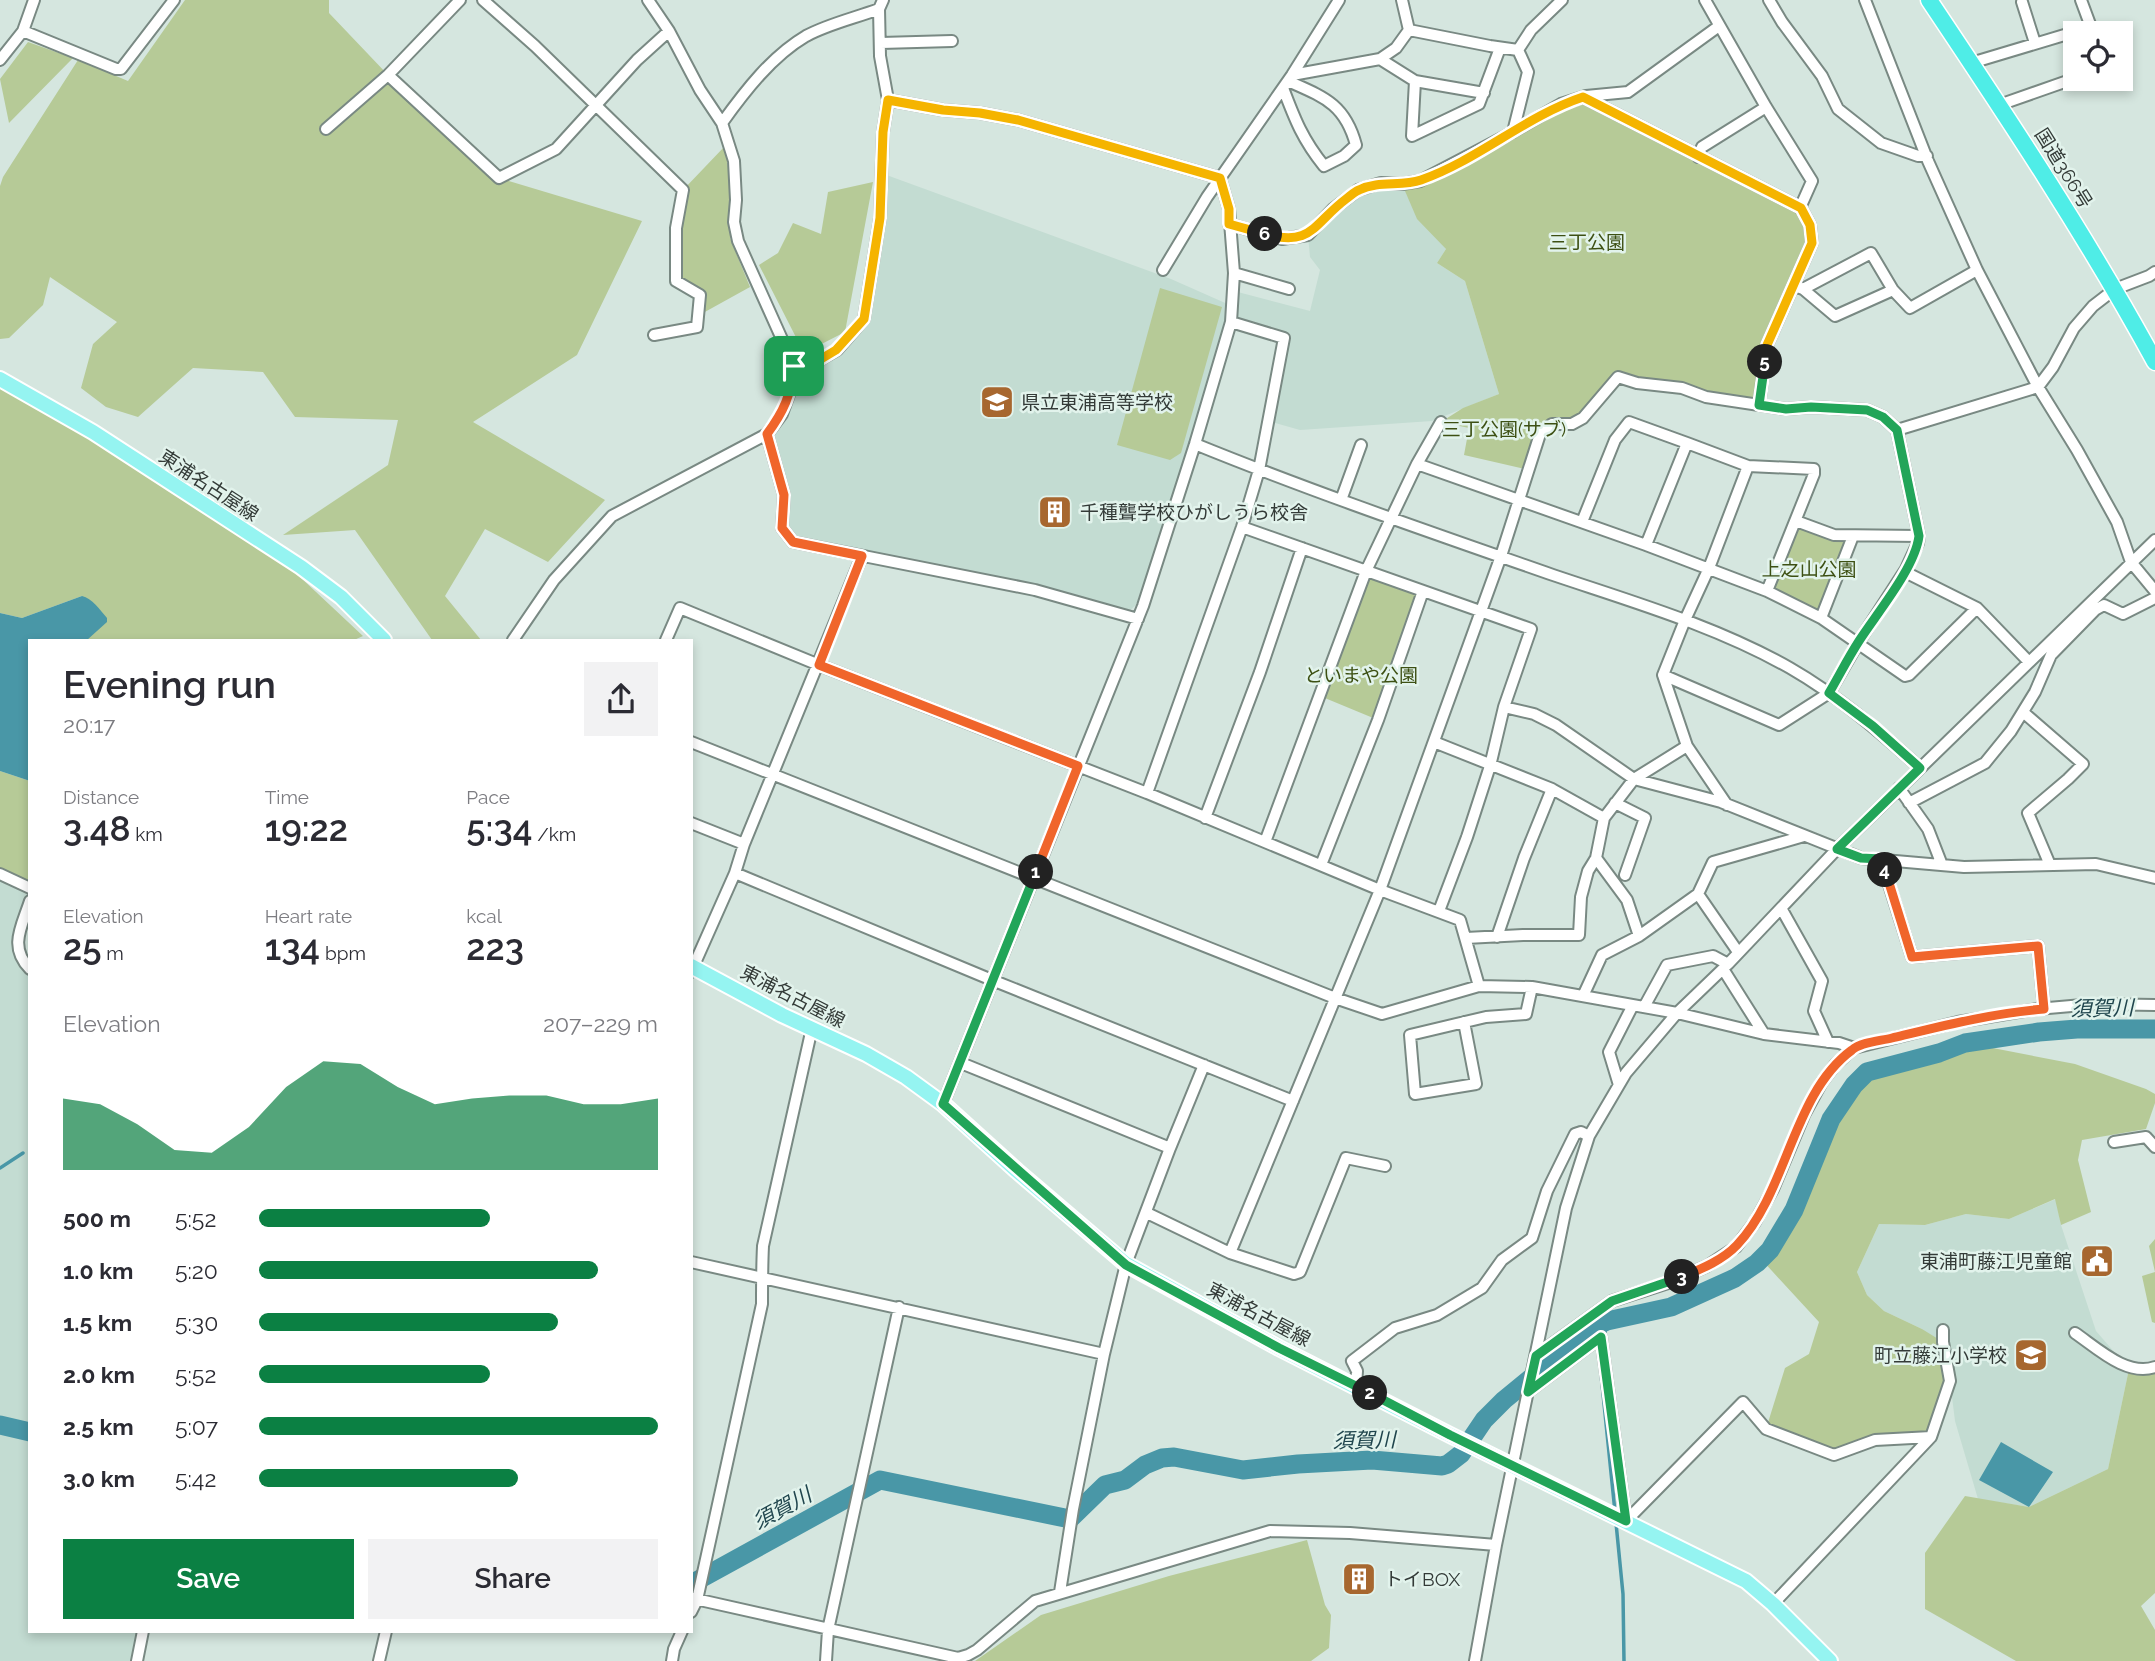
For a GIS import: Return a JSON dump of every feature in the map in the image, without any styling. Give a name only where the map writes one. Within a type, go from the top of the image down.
[{"type":"highway","name":"国道366号","points":[[1930,0],[2115,289],[2155,362]]},
{"type":"main road","name":"東浦名古屋線","points":[[0,379],[93,432],[301,567],[341,597],[383,639]]},
{"type":"main road","name":"東浦名古屋線","points":[[693,969],[782,1015],[866,1054],[906,1077],[943,1104],[1126,1265],[1279,1348],[1746,1581],[1830,1661]]},
{"type":"street","points":[[0,60],[23,31],[34,0]]},
{"type":"street","points":[[23,31],[121,69],[174,0]]},
{"type":"street","points":[[326,129],[388,75],[460,0]]},
{"type":"street","points":[[484,0],[683,190],[676,229],[676,281],[701,295],[696,327],[654,335]]},
{"type":"street","points":[[514,639],[554,580],[612,516],[767,434],[782,414],[791,389],[794,366],[738,241],[734,222],[734,161],[722,123],[648,0]]},
{"type":"street","points":[[1163,270],[1206,197],[1288,82],[1339,0]]},
{"type":"street","points":[[1288,82],[1380,60],[1396,48],[1409,30],[1402,0]]},
{"type":"street","points":[[1518,50],[1531,30],[1563,0]]},
{"type":"street","points":[[1705,0],[1812,181],[1800,208]]},
{"type":"street","points":[[1769,0],[1822,76],[1838,109],[1881,143],[1918,156],[1927,156]]},
{"type":"street","points":[[1865,0],[1927,156],[1977,270],[2038,387],[2117,522],[2131,562],[2155,591]]},
{"type":"street","points":[[2081,0],[2089,21]]},
{"type":"street","points":[[2022,2],[2035,43]]},
{"type":"street","points":[[722,123],[744,93],[788,49],[807,36],[881,5],[880,56],[888,100],[883,132],[880,218],[864,319],[836,350],[816,362],[794,366]]},
{"type":"street","points":[[1229,224],[1282,239],[1308,235],[1333,209],[1358,190],[1381,183],[1420,181],[1562,104],[1583,97],[1628,92],[1719,26]]},
{"type":"street","points":[[1409,30],[1518,50]]},
{"type":"street","points":[[388,75],[499,178],[556,149],[637,60],[669,31]]},
{"type":"street","points":[[1971,63],[2063,37]]},
{"type":"street","points":[[881,43],[952,41]]},
{"type":"street","points":[[1415,81],[1412,136],[1479,104],[1500,48]]},
{"type":"street","points":[[1513,132],[1528,72],[1518,50]]},
{"type":"street","points":[[1380,60],[1415,81],[1484,93]]},
{"type":"street","points":[[1288,82],[1323,97],[1337,108],[1350,126],[1356,145],[1344,156],[1324,166],[1309,147],[1298,127],[1288,82]]},
{"type":"street","points":[[1999,105],[2063,83]]},
{"type":"street","points":[[1583,97],[1800,208],[1810,225],[1812,243],[1798,287],[1767,345],[1759,405]]},
{"type":"street","points":[[888,100],[1018,120],[1220,178]]},
{"type":"street","points":[[1698,157],[1702,147],[1766,107]]},
{"type":"street","points":[[943,1104],[1138,619],[1195,444],[1231,322],[1234,273],[1229,209],[1220,178]]},
{"type":"street","points":[[1798,287],[1871,253],[1893,290],[1910,308],[1977,270]]},
{"type":"street","points":[[1897,430],[2038,387],[2053,367],[2078,323],[2115,289],[2155,272]]},
{"type":"street","points":[[1234,273],[1289,289]]},
{"type":"street","points":[[1798,287],[1835,316],[1893,290]]},
{"type":"street","points":[[1147,793],[1242,527],[1259,470],[1284,338],[1231,322]]},
{"type":"street","points":[[1230,1253],[1380,890],[1501,556],[1540,434],[1552,424],[1572,424],[1583,418],[1618,377],[1637,383],[1682,388],[1706,397],[1759,405],[1786,409],[1811,407],[1867,410],[1883,417],[1897,430],[1919,536],[1918,544],[1905,572],[1829,693],[1779,725],[1663,675]]},
{"type":"street","points":[[1265,842],[1366,570],[1417,464],[1441,422]]},
{"type":"street","points":[[1582,522],[1615,439],[1629,422],[1748,466],[1814,469],[1767,591]]},
{"type":"street","points":[[767,434],[784,495],[782,528],[793,542],[1035,590],[1138,619]]},
{"type":"street","points":[[1646,545],[1687,443]]},
{"type":"street","points":[[1195,444],[1391,518],[1685,620],[1760,653],[1829,693],[1873,726],[1920,768]]},
{"type":"street","points":[[1341,500],[1362,445]]},
{"type":"street","points":[[1417,464],[1767,591],[1821,618],[1905,676],[1977,608]]},
{"type":"street","points":[[1727,805],[1687,746],[1663,675],[1709,568],[1748,466]]},
{"type":"street","points":[[1796,521],[1834,535],[1919,536]]},
{"type":"street","points":[[1242,527],[1531,629],[1504,707],[1490,766],[1467,837],[1439,911]]},
{"type":"street","points":[[1821,618],[1853,536]]},
{"type":"street","points":[[1475,1661],[1496,1545],[1566,1208],[1589,1136],[1626,1073],[1677,1013],[1837,849],[2155,540]]},
{"type":"street","points":[[1205,818],[1303,548]]},
{"type":"street","points":[[693,966],[735,873],[744,844],[862,556]]},
{"type":"street","points":[[1905,572],[1977,608],[2029,662]]},
{"type":"street","points":[[1321,865],[1378,720],[1423,591]]},
{"type":"street","points":[[1909,803],[1985,763],[2023,712],[2051,655],[2095,610],[2104,605],[2123,614],[2155,598]]},
{"type":"street","points":[[666,639],[680,608],[1147,793],[1380,890],[1439,911],[1460,920],[1479,986]]},
{"type":"street","points":[[1504,707],[1534,714],[1556,725],[1634,779],[1727,805],[1861,858],[1964,867],[2096,864],[2155,878]]},
{"type":"street","points":[[2023,712],[2083,764],[2028,813],[2050,865]]},
{"type":"street","points":[[1434,742],[1552,789],[1604,818]]},
{"type":"street","points":[[693,743],[1335,998],[1382,1014],[1479,986],[1532,987],[1677,1013],[1764,1034],[1854,1048],[1958,1022],[2044,1009],[2094,1004],[2155,1005]]},
{"type":"street","points":[[1466,938],[1579,935],[1581,897],[1588,871],[1595,858],[1604,818],[1634,779],[1687,746]]},
{"type":"street","points":[[1899,788],[1928,830],[1942,864]]},
{"type":"street","points":[[1497,937],[1524,858],[1552,789]]},
{"type":"street","points":[[1615,803],[1644,818],[1625,875]]},
{"type":"street","points":[[693,824],[744,844]]},
{"type":"street","points":[[1583,996],[1602,955],[1639,936],[1698,894],[1713,862],[1804,836]]},
{"type":"street","points":[[1595,858],[1627,900],[1639,936]]},
{"type":"street","points":[[1881,859],[1912,957],[2038,946],[2044,1009]]},
{"type":"street","points":[[735,873],[1293,1101]]},
{"type":"street","points":[[0,874],[28,887]]},
{"type":"street","points":[[1698,894],[1738,953]]},
{"type":"street","points":[[28,907],[16,945],[28,966]]},
{"type":"street","points":[[1781,908],[1822,981],[1814,1012],[1828,1042]]},
{"type":"street","points":[[1619,1085],[1609,1052],[1667,965],[1713,956],[1725,966],[1764,1034]]},
{"type":"street","points":[[1464,1022],[1476,1084],[1415,1094],[1410,1035],[1464,1022],[1486,1017],[1526,1014],[1532,987]]},
{"type":"street","points":[[812,1028],[763,1246],[762,1304],[694,1599],[958,1658],[977,1650],[1035,1601],[1270,1531],[1496,1545]]},
{"type":"street","points":[[1536,1355],[1612,1301],[1671,1282],[1707,1266],[1736,1247],[1755,1222],[1773,1189],[1804,1115],[1822,1082],[1835,1065],[1854,1048]]},
{"type":"street","points":[[961,1063],[1170,1148]]},
{"type":"street","points":[[1060,1592],[1073,1509],[1104,1354],[1126,1265],[1204,1065]]},
{"type":"street","points":[[1356,1386],[1357,1371],[1352,1361],[1395,1328],[1437,1315],[1482,1288],[1502,1260],[1532,1238],[1547,1191],[1569,1144],[1575,1134],[1581,1132],[1589,1136]]},
{"type":"street","points":[[2114,1142],[2146,1136],[2155,1147]]},
{"type":"street","points":[[1147,1213],[1230,1253],[1294,1274],[1300,1272],[1346,1158],[1385,1166]]},
{"type":"street","points":[[693,1262],[1104,1354]]},
{"type":"street","points":[[826,1661],[828,1630],[899,1307]]},
{"type":"street","points":[[1773,1604],[1931,1437],[1950,1381],[1943,1330]]},
{"type":"street","points":[[2075,1333],[2129,1368],[2146,1371],[2155,1367]]},
{"type":"street","points":[[1528,1392],[1601,1337],[1619,1517]]},
{"type":"street","points":[[1619,1517],[1742,1402],[1766,1429],[1833,1455],[1874,1440],[1931,1437]]},
{"type":"street","points":[[137,1661],[143,1633]]},
{"type":"street","points":[[379,1661],[386,1633]]},
{"type":"street","points":[[671,1661],[681,1633]]},
{"type":"shaded area","name":"県立東浦高等学校","points":[[881,173],[1171,279],[1232,306],[1234,291],[1310,311],[1320,270],[1310,257],[1308,235],[1358,190],[1402,184],[1446,249],[1437,263],[1465,281],[1499,394],[1432,421],[1300,430],[1268,421],[1284,338],[1232,323],[1136,605],[1128,612],[1044,586],[812,547],[782,528],[784,495],[767,434],[782,414],[794,366],[816,362],[864,319]]},
{"type":"shaded area","points":[[0,874],[28,887],[28,908],[16,945],[28,966],[28,1633],[137,1633],[130,1661],[0,1661]]},
{"type":"shaded area","name":"町立藤江小学校","points":[[2056,1199],[2061,1225],[2096,1331],[2129,1369],[2108,1469],[2029,1507],[1978,1499],[1955,1421],[1950,1381],[1922,1329],[1884,1311],[1867,1295],[1857,1272],[1879,1224],[1925,1225],[1966,1214],[2009,1219]]},
{"type":"green space","points":[[185,0],[329,0],[329,13],[388,75],[499,178],[642,221],[577,355],[473,422],[605,500],[548,562],[485,529],[445,596],[480,639],[431,639],[355,530],[283,535],[388,465],[398,420],[295,417],[263,372],[193,368],[138,417],[106,407],[81,388],[93,344],[117,322],[50,277],[43,305],[9,338],[0,339],[0,186],[3,177],[78,60],[128,81]]},
{"type":"green space","points":[[28,42],[73,58],[9,123],[0,79]]},
{"type":"green space","name":"三丁公園","points":[[1583,97],[1800,208],[1812,243],[1767,345],[1759,405],[1618,377],[1583,418],[1552,424],[1540,434],[1529,470],[1464,455],[1469,428],[1441,422],[1463,408],[1499,394],[1465,281],[1437,263],[1446,249],[1417,219],[1402,184]]},
{"type":"green space","points":[[725,146],[732,195],[730,238],[750,287],[703,313],[700,295],[676,281],[683,190]]},
{"type":"green space","points":[[873,182],[845,332],[804,353],[759,265],[778,253],[793,223],[821,234],[828,192]]},
{"type":"green space","points":[[1160,288],[1222,307],[1181,453],[1170,460],[1117,445]]},
{"type":"green space","points":[[0,380],[268,547],[363,636],[356,639],[87,639],[82,596],[22,618],[0,613]]},
{"type":"green space","name":"上之山公園","points":[[1802,526],[1845,539],[1846,543],[1821,609],[1817,610],[1774,586],[1798,528]]},
{"type":"green space","name":"といまや公園","points":[[1366,571],[1423,591],[1378,720],[1320,696]]},
{"type":"green space","points":[[0,771],[28,780],[28,887],[0,874]]},
{"type":"green space","points":[[1967,1043],[2075,1064],[2146,1089],[2155,1094],[2155,1103],[2146,1129],[2082,1140],[2078,1160],[2091,1212],[2061,1225],[2055,1199],[2009,1219],[1966,1214],[1925,1225],[1879,1224],[1857,1272],[1867,1295],[1884,1311],[1943,1342],[1950,1381],[1931,1437],[1875,1441],[1834,1455],[1766,1429],[1785,1368],[1809,1354],[1819,1322],[1761,1259],[1785,1224],[1805,1185],[1830,1121],[1874,1069]]},
{"type":"green space","points":[[2155,1239],[2155,1272],[2149,1246]]},
{"type":"green space","points":[[2155,1272],[2155,1323],[2152,1322],[2142,1276]]},
{"type":"green space","points":[[2155,1367],[2155,1593],[2141,1606],[2155,1630],[2155,1661],[2016,1661],[1925,1609],[1925,1553],[1965,1496],[2029,1507],[2108,1469],[2129,1369]]},
{"type":"green space","points":[[1307,1540],[1325,1605],[1331,1615],[1329,1648],[1311,1661],[975,1661],[1041,1615],[1169,1576]]},
{"type":"water","points":[[82,596],[96,605],[107,618],[107,622],[88,639],[28,639],[28,780],[0,771],[0,613],[22,618]]},
{"type":"water","points":[[2001,1442],[2053,1472],[2029,1507],[1979,1480]]},
{"type":"waterway","name":"須賀川","points":[[693,1583],[880,1480],[1070,1519],[1105,1485],[1125,1480],[1145,1465],[1162,1458],[1174,1457],[1243,1470],[1372,1460],[1442,1466],[1448,1464],[1461,1454],[1484,1420],[1504,1400],[1593,1327],[1607,1321],[1671,1307],[1735,1278],[1757,1263],[1770,1250],[1794,1210],[1831,1119],[1854,1085],[1867,1072],[1939,1053],[1965,1043],[2077,1029],[2155,1029]]},
{"type":"waterway","points":[[0,1168],[23,1153]]},
{"type":"waterway","points":[[1604,1338],[1607,1321]]},
{"type":"waterway","points":[[1601,1374],[1615,1512]]},
{"type":"waterway","name":"須賀川","points":[[0,1425],[28,1432]]},
{"type":"waterway","points":[[1616,1523],[1623,1594],[1624,1661]]},
{"type":"place","name":"県立東浦高等学校","points":[[997,402]]},
{"type":"place","name":"千種聾学校ひがしうら校舎","points":[[1055,512]]},
{"type":"place","name":"東浦町藤江児童館","points":[[2097,1261]]},
{"type":"place","name":"町立藤江小学校","points":[[2031,1355]]},
{"type":"place","name":"トイBOX","points":[[1359,1579]]},
{"type":"route","points":[[1583,97],[1801,208],[1810,225],[1812,243],[1767,345],[1759,405],[1786,409],[1811,407],[1867,410],[1883,417],[1897,430],[1919,536],[1905,572],[1829,693],[1873,726],[1920,768],[1837,849],[1861,858],[1881,859],[1912,957],[2038,946],[2044,1009],[1958,1022],[1854,1048],[1835,1065],[1822,1082],[1804,1115],[1773,1189],[1755,1222],[1736,1247],[1707,1266],[1671,1282],[1612,1301],[1537,1355],[1528,1392],[1601,1337],[1626,1521],[1279,1348],[1126,1265],[943,1104],[1078,766],[819,665],[862,556],[793,542],[782,528],[784,495],[767,434],[782,414],[791,389],[794,366],[816,362],[836,350],[864,319],[880,218],[883,132],[888,100],[1018,120],[1220,178],[1229,209],[1229,224],[1282,239],[1308,235],[1333,209],[1358,190],[1381,183],[1420,181],[1562,104],[1583,97]]},
{"type":"park label","name":"三丁公園(サブ)","points":[[1504,429]]}]
